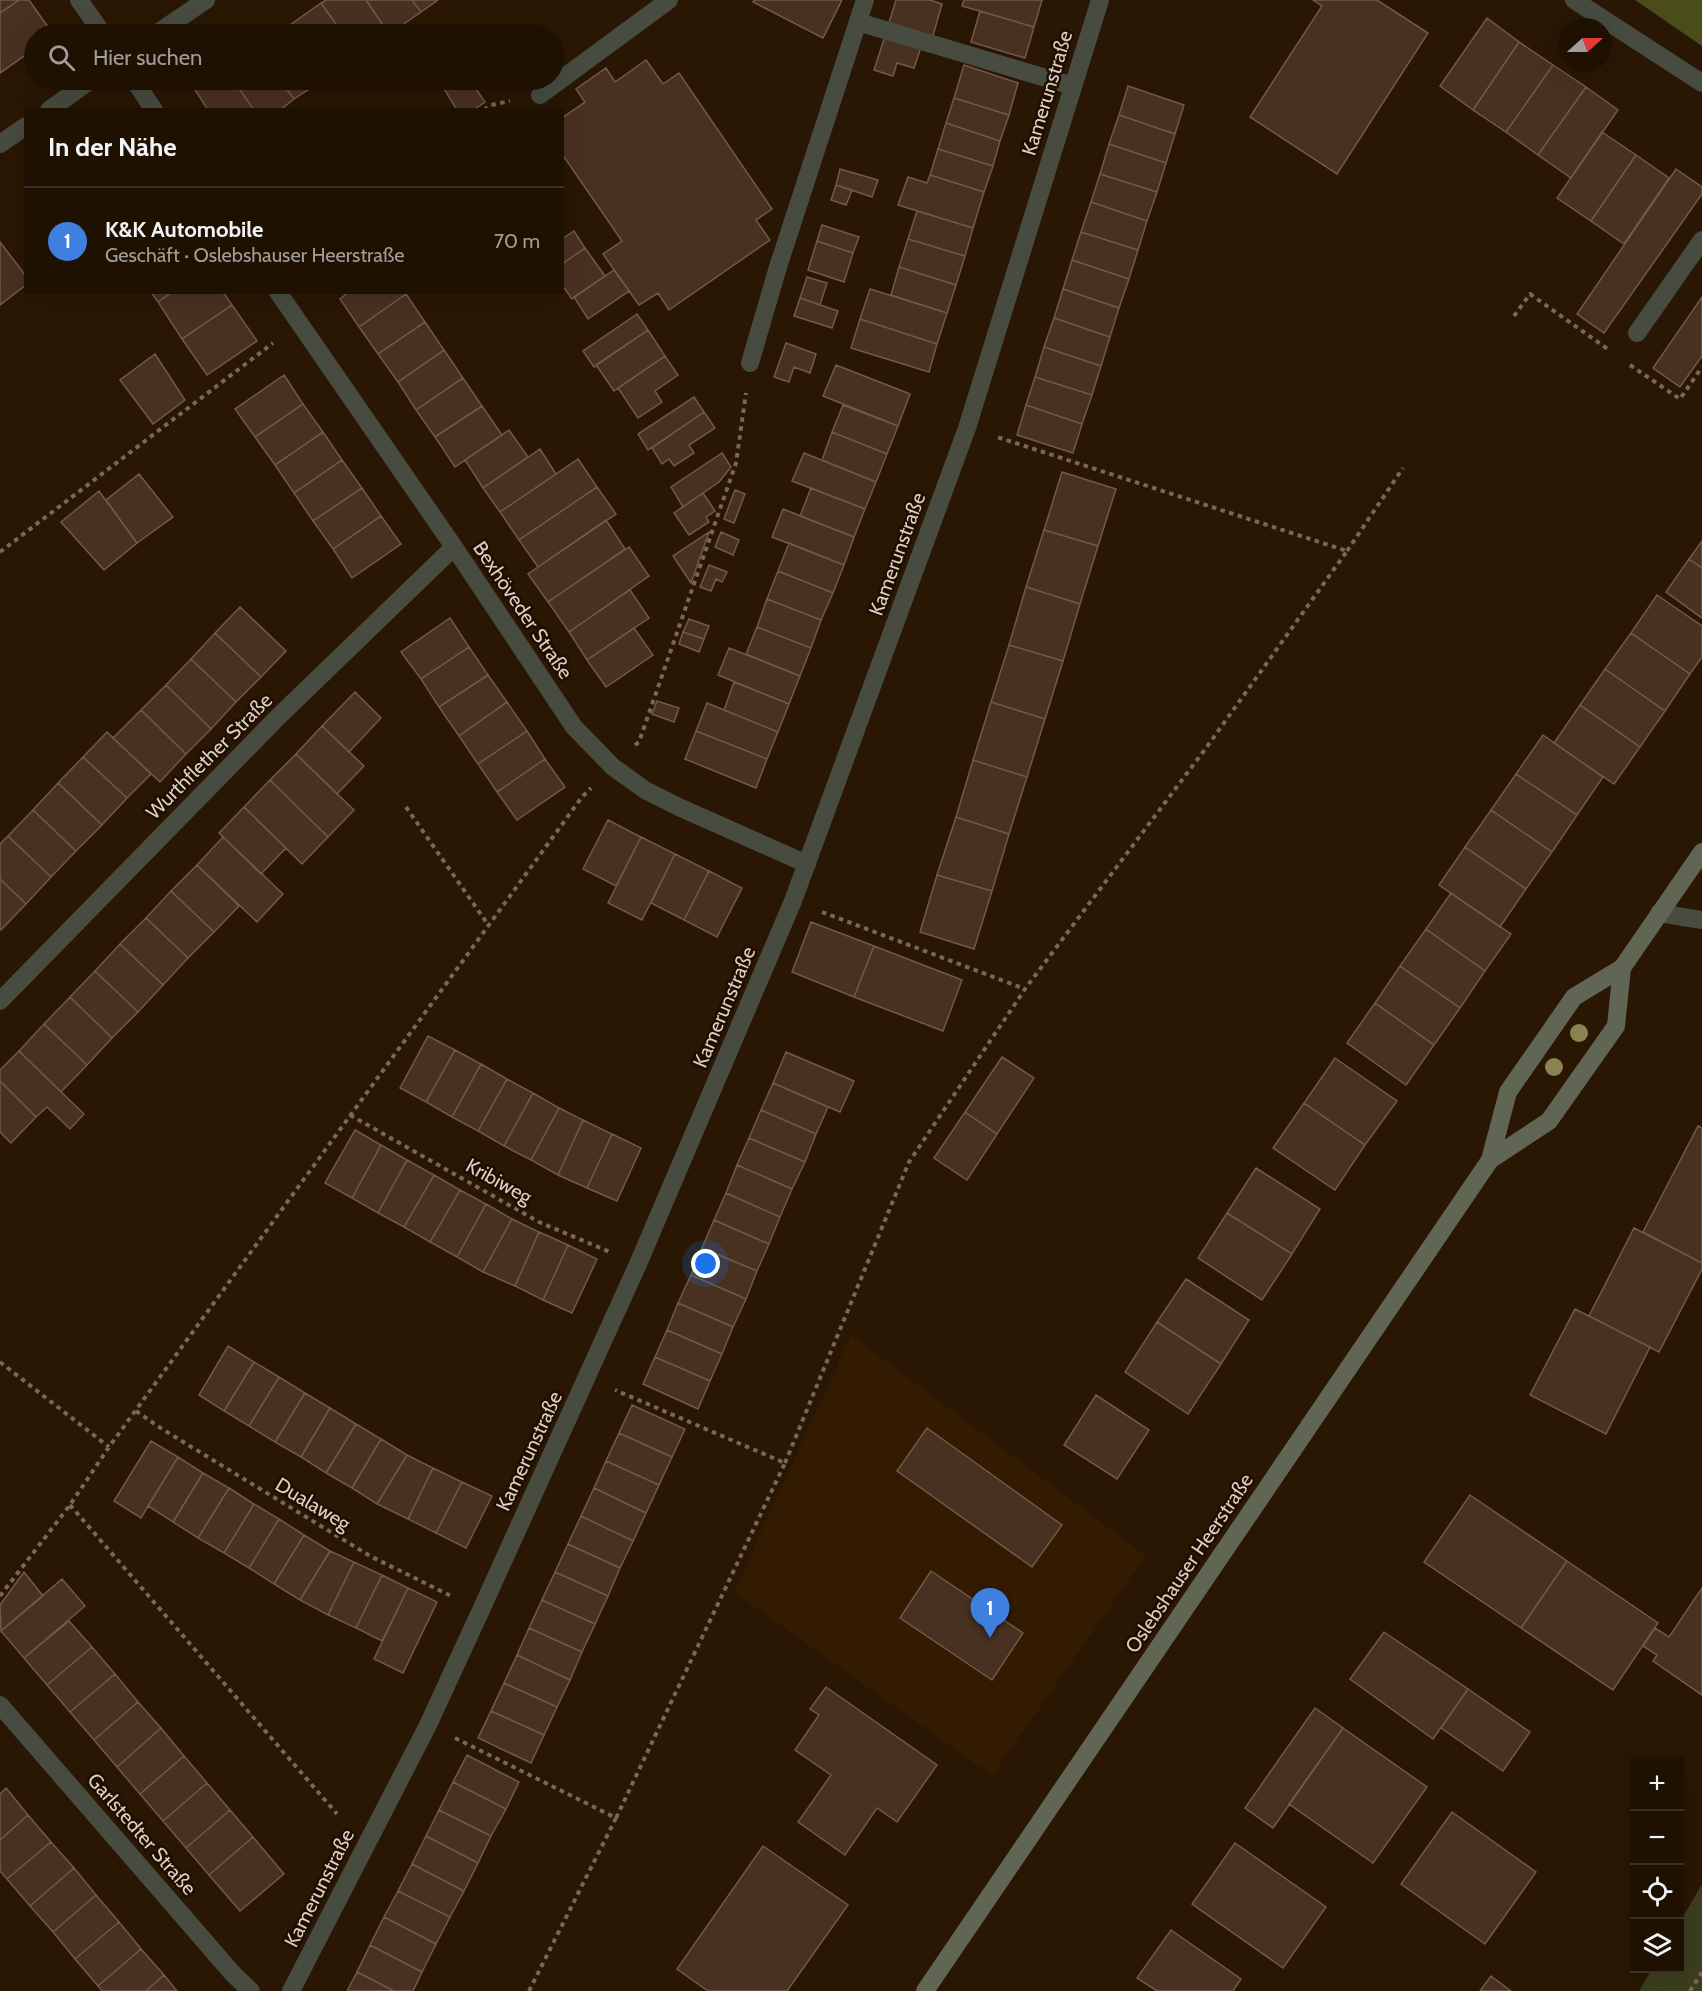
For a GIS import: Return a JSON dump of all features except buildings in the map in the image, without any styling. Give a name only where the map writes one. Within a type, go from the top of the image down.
[{"type":"main road","name":"Oslebshauser Heerstraße","points":[[925,1991],[1490,1160],[1508,1092],[1574,997],[1622,968],[1702,852]]},
{"type":"main road","name":"Oslebshauser Heerstraße","points":[[1490,1160],[1549,1121],[1616,1026],[1622,968]]},
{"type":"street","points":[[79,0],[96,24]]},
{"type":"street","points":[[171,24],[206,0]]},
{"type":"street","points":[[564,77],[669,0]]},
{"type":"street","points":[[750,363],[778,267],[865,0]]},
{"type":"street","name":"Kamerunstraße","points":[[291,1991],[428,1725],[481,1610],[638,1264],[793,901],[967,428],[1100,0]]},
{"type":"street","points":[[1574,0],[1702,83]]},
{"type":"street","points":[[858,22],[1073,86]]},
{"type":"street","points":[[52,108],[77,90]]},
{"type":"street","points":[[141,90],[153,108]]},
{"type":"street","points":[[540,95],[547,90]]},
{"type":"street","points":[[0,144],[24,127]]},
{"type":"street","points":[[1637,333],[1702,240]]},
{"type":"street","name":"Bexhöveder Straße","points":[[279,294],[454,547],[573,727],[612,767],[645,790],[807,864]]},
{"type":"street","name":"Wurthflether Straße","points":[[0,1001],[279,716],[454,547]]},
{"type":"street","points":[[1659,914],[1702,920]]},
{"type":"street","name":"Garlstedter Straße","points":[[0,1705],[234,1975],[251,1991]]},
{"type":"path","points":[[0,552],[299,324]]},
{"type":"path","points":[[0,1596],[70,1505],[109,1447],[582,797],[639,742],[736,463],[750,363]]},
{"type":"path","points":[[967,428],[1347,551]]},
{"type":"path","points":[[529,1991],[616,1818],[785,1463],[909,1162],[1024,989],[1206,748],[1347,551],[1403,468]]},
{"type":"path","points":[[406,807],[489,926]]},
{"type":"path","points":[[793,901],[1024,989]]},
{"type":"path","name":"Kribiweg","points":[[350,1114],[540,1222],[638,1264]]},
{"type":"path","points":[[0,1362],[109,1447]]},
{"type":"path","points":[[587,1378],[785,1463]]},
{"type":"path","name":"Dualaweg","points":[[136,1411],[370,1556],[481,1610]]},
{"type":"path","points":[[70,1505],[337,1814]]},
{"type":"path","points":[[428,1725],[616,1818]]},
{"type":"path","points":[[1690,1991],[1702,1972]]},
{"type":"shaded area","points":[[1635,0],[1702,0],[1702,46]]},
{"type":"shaded area","points":[[851,1335],[1146,1556],[992,1776],[734,1592]]},
{"type":"green space","points":[[1702,1884],[1702,1991],[1639,1991],[1650,1973],[1684,1973],[1684,1915]]},
{"type":"place","name":"K&K Automobile","points":[[990,1638]]}]
